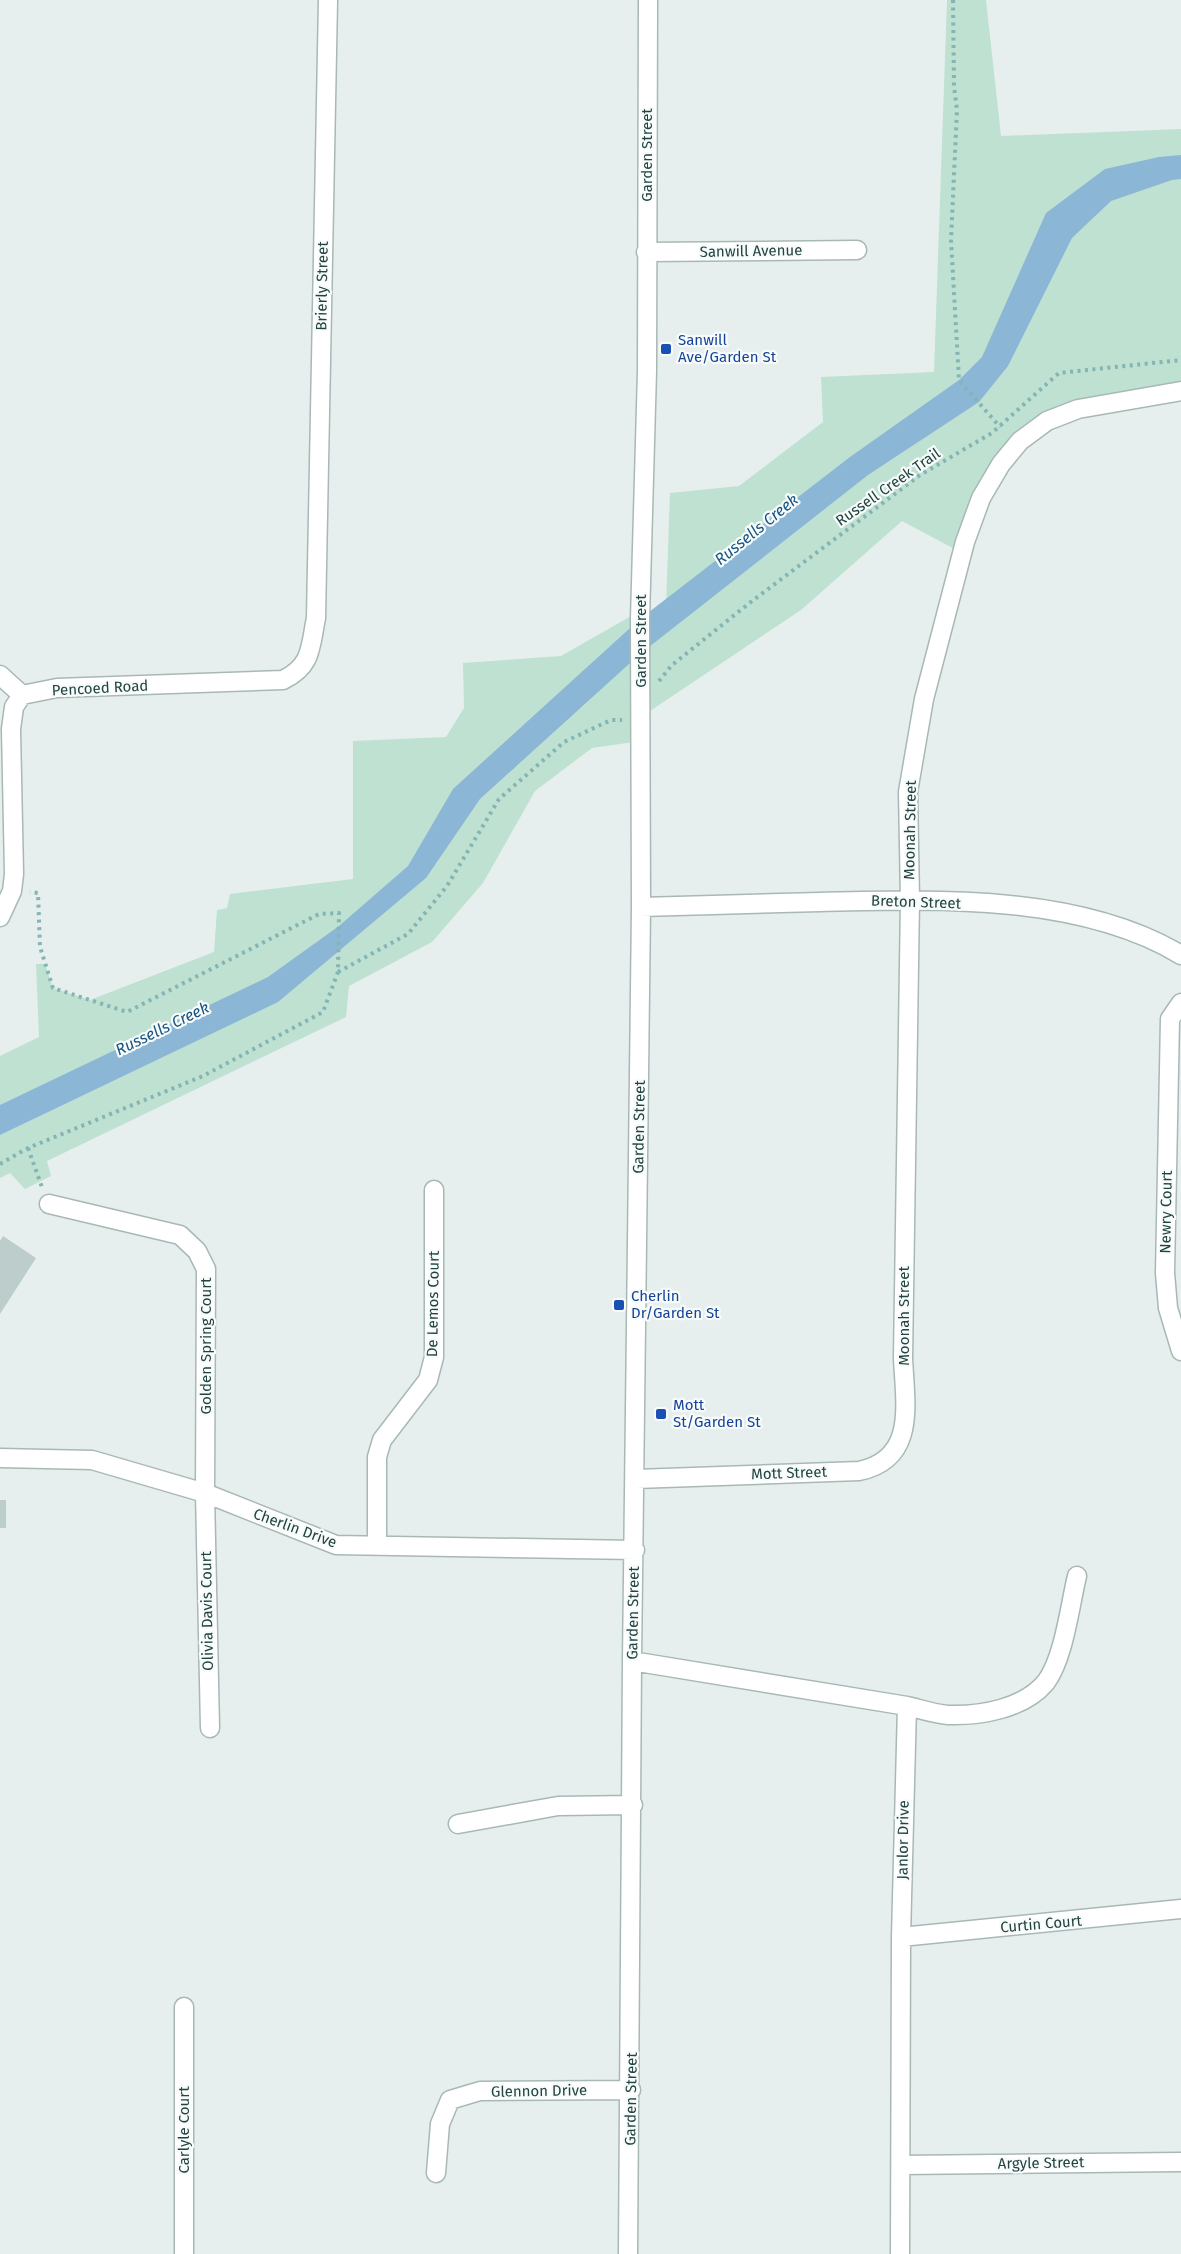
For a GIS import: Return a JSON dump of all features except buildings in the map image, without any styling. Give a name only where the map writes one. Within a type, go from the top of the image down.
[{"type":"street","name":"Brierly Street","points":[[317,571],[328,0]]},
{"type":"street","name":"Garden Street","points":[[628,2254],[641,907],[640,627],[647,371],[648,0]]},
{"type":"street","name":"Sanwill Avenue","points":[[646,252],[857,250]]},
{"type":"street","name":"Moonah Street","points":[[905,1413],[903,1358],[910,900],[908,792],[924,699],[965,542],[981,498],[1001,464],[1020,441],[1047,421],[1078,409],[1181,391]]},
{"type":"street","name":"Pencoed Road","points":[[22,695],[57,688],[283,680],[298,673],[308,660],[316,618],[317,571]]},
{"type":"street","points":[[0,675],[22,695],[14,707],[11,729],[12,891],[0,917]]},
{"type":"street","name":"Breton Street","points":[[641,907],[910,900],[1071,913],[1122,927],[1157,941],[1181,955]]},
{"type":"street","name":"Newry Court","points":[[1181,1003],[1170,1019],[1165,1272],[1168,1308],[1181,1351]]},
{"type":"street","name":"De Lemos Court","points":[[377,1544],[377,1457],[382,1440],[428,1380],[434,1357],[434,1190]]},
{"type":"street","name":"Golden Spring Court","points":[[49,1204],[180,1235],[197,1251],[206,1269],[205,1493]]},
{"type":"street","name":"Mott Street","points":[[636,1479],[859,1471],[874,1468],[890,1457],[897,1448],[901,1439],[905,1413]]},
{"type":"street","name":"Cherlin Drive","points":[[0,1458],[92,1460],[205,1493],[336,1545],[635,1550]]},
{"type":"street","name":"Olivia Davis Court","points":[[205,1493],[210,1728]]},
{"type":"street","points":[[632,1661],[907,1706],[946,1715],[985,1713],[1017,1704],[1046,1682],[1057,1656],[1077,1576]]},
{"type":"street","name":"Janlor Drive","points":[[900,2254],[901,1937],[907,1706]]},
{"type":"street","points":[[458,1824],[558,1806],[633,1805]]},
{"type":"street","name":"Curtin Court","points":[[901,1937],[1181,1909]]},
{"type":"street","name":"Carlyle Court","points":[[183,2007],[184,2254]]},
{"type":"street","name":"Glennon Drive","points":[[436,2173],[440,2124],[450,2100],[480,2091],[631,2090]]},
{"type":"street","name":"Argyle Street","points":[[901,2165],[1181,2162]]},
{"type":"path","points":[[952,0],[954,86],[957,110],[951,240],[959,380],[1000,426]]},
{"type":"path","name":"Russell Creek Trail","points":[[338,972],[408,934],[447,886],[499,799],[564,742],[611,720],[628,720],[672,665],[752,601],[920,476],[1000,426],[1059,373],[1181,360]]},
{"type":"path","points":[[0,1164],[27,1148],[203,1076],[323,1012],[338,972],[339,914],[319,914],[127,1012],[53,988],[40,946],[38,893],[12,891]]},
{"type":"path","points":[[27,1148],[49,1204]]},
{"type":"green space","points":[[947,0],[986,0],[1001,136],[1181,129],[1181,391],[1125,399],[1020,441],[962,553],[902,521],[801,610],[641,717],[641,741],[592,748],[535,791],[483,883],[432,942],[349,986],[346,1017],[47,1161],[51,1176],[25,1189],[10,1173],[0,1178],[0,1056],[39,1037],[36,964],[45,964],[53,988],[90,1000],[214,952],[217,910],[227,908],[230,894],[353,879],[353,741],[446,737],[464,708],[463,663],[561,656],[640,611],[640,634],[666,608],[670,493],[739,486],[823,422],[821,377],[934,372]]},
{"type":"water","name":"Russells Creek","points":[[1181,155],[1181,179],[1111,201],[1072,238],[1008,366],[979,402],[868,475],[640,654],[480,799],[426,878],[278,1002],[0,1135],[0,1105],[268,977],[339,926],[408,866],[453,789],[640,619],[850,457],[959,380],[982,357],[1046,213],[1105,169],[1159,157]]},
{"type":"place","name":"Sanwill Ave/Garden St","points":[[666,349]]},
{"type":"place","name":"Cherlin Dr/Garden St","points":[[619,1305]]},
{"type":"place","name":"Mott St/Garden St","points":[[661,1414]]}]
